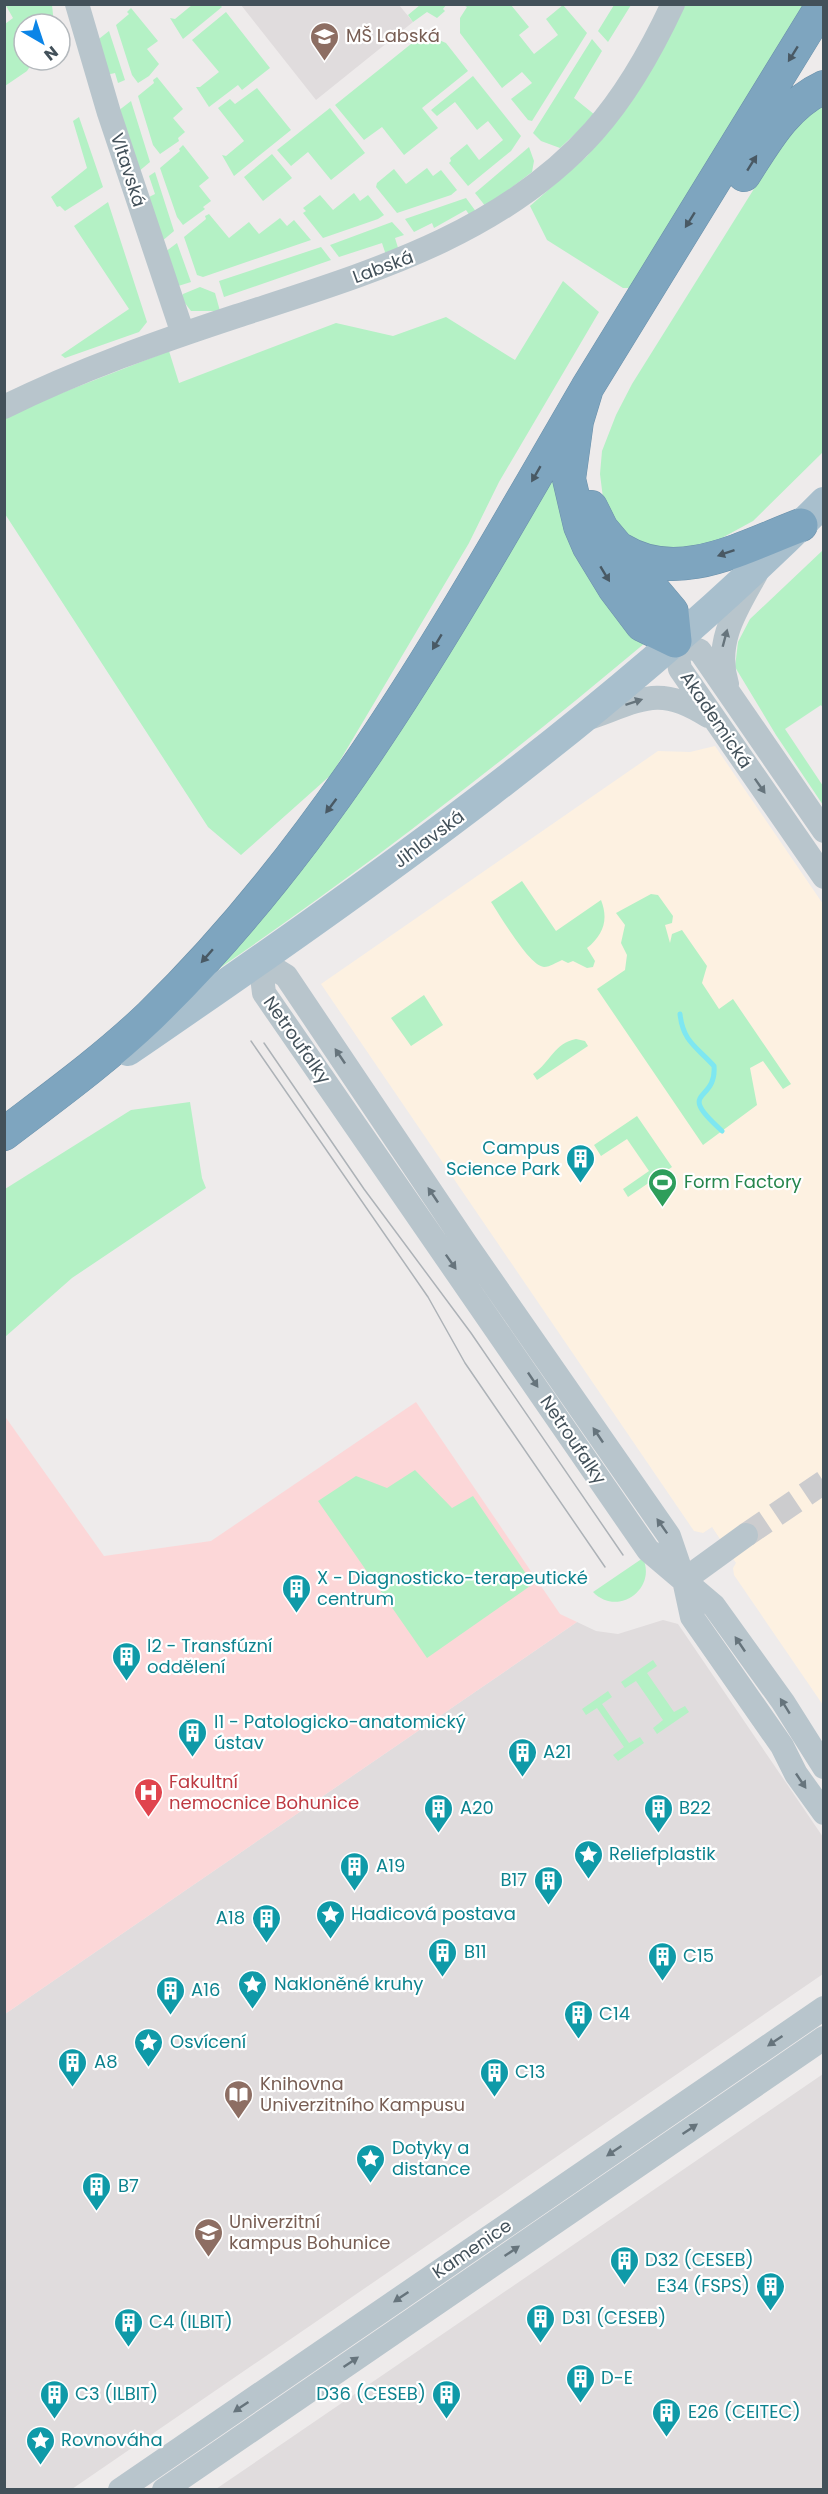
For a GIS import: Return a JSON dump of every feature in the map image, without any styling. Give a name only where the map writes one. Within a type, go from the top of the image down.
[{"type":"highway","points":[[4,1135],[100,1060],[148,1018],[182,984],[288,862],[380,736],[484,565],[587,388],[823,4]]},
{"type":"highway","points":[[675,641],[672,612],[615,546],[592,512],[586,484],[587,448],[602,408],[667,297],[775,128],[799,101],[824,87]]},
{"type":"highway","points":[[587,388],[573,438],[569,479],[580,526],[590,548],[614,588],[642,626],[675,641]]},
{"type":"highway","points":[[615,546],[633,556],[651,562],[687,564],[725,554],[801,525]]},
{"type":"main road","name":"Jihlavská","points":[[4,1135],[260,960],[424,844],[579,722],[675,641],[824,502]]},
{"type":"street","name":"Vltavská","points":[[77,4],[104,99],[183,334]]},
{"type":"street","name":"Labská","points":[[4,406],[183,334],[418,254],[488,218],[555,168],[600,124],[639,70],[673,4]]},
{"type":"street","points":[[730,695],[723,671],[724,638],[763,560]]},
{"type":"street","name":"Akademická","points":[[675,641],[700,651],[824,831]]},
{"type":"street","name":"Akademická","points":[[675,641],[680,669],[824,877]]},
{"type":"street","points":[[579,722],[637,700],[661,697],[677,698],[715,721]]},
{"type":"street","name":"Netroufalky","points":[[260,960],[286,976],[465,1244],[669,1536],[684,1580],[692,1617],[782,1746],[796,1774],[824,1814]]},
{"type":"street","points":[[746,1535],[684,1580],[714,1606],[783,1702],[824,1767]]},
{"type":"street","name":"Kamenice","points":[[120,2490],[824,2008]]},
{"type":"street","name":"Kamenice","points":[[164,2490],[824,2038]]},
{"type":"shaded area","name":"MŠ Labská","points":[[241,5],[399,5],[413,22],[316,100]]},
{"type":"shaded area","points":[[715,746],[823,904],[823,1705],[734,1575],[733,1568],[736,1563],[712,1527],[703,1533],[694,1531],[321,984],[658,751],[690,752]]},
{"type":"shaded area","name":"Fakultní nemocnice Bohunice","points":[[416,1402],[560,1614],[577,1622],[5,2014],[4,1415],[104,1556],[211,1541]]},
{"type":"shaded area","name":"Univerzitní kampus Bohunice","points":[[663,1620],[678,1624],[823,1837],[823,1974],[72,2489],[5,2490],[5,2014],[577,1622],[596,1631],[618,1634]]},
{"type":"shaded area","points":[[823,2074],[823,2489],[216,2489],[614,2217]]},
{"type":"green space","points":[[5,4],[52,5],[53,12],[12,12],[12,16]]},
{"type":"green space","points":[[192,5],[220,5],[222,7],[183,39],[170,18],[175,19]]},
{"type":"green space","points":[[420,5],[446,5],[443,9],[445,11],[437,18],[427,12],[413,22],[408,15]]},
{"type":"green space","points":[[463,5],[511,5],[529,27],[519,35],[534,54],[558,35],[546,19],[563,5],[587,33],[532,121],[528,120],[511,99],[532,83],[522,72],[502,88],[460,33],[460,18],[467,7]]},
{"type":"green space","points":[[614,5],[631,5],[608,42],[598,31]]},
{"type":"green space","points":[[684,5],[812,5],[631,288],[623,288],[547,240],[530,206],[587,156],[608,130]]},
{"type":"green space","points":[[131,8],[158,41],[147,49],[159,64],[149,76],[138,83],[132,75],[116,25],[129,14],[127,12]]},
{"type":"green space","points":[[226,12],[270,68],[242,90],[238,85],[209,107],[196,87],[200,87],[219,72],[192,40]]},
{"type":"green space","points":[[12,19],[12,72],[26,72],[5,86],[5,24]]},
{"type":"green space","points":[[109,31],[125,80],[118,83],[115,73],[106,75],[95,42]]},
{"type":"green space","points":[[432,37],[446,43],[468,71],[422,108],[438,128],[404,155],[382,127],[364,140],[335,105],[416,40]]},
{"type":"green space","points":[[592,39],[602,51],[574,98],[595,115],[560,148],[541,141],[533,133]]},
{"type":"green space","points":[[473,76],[521,136],[511,151],[468,186],[449,163],[450,158],[467,144],[479,160],[503,140],[488,121],[477,130],[455,102],[437,116],[431,110]]},
{"type":"green space","points":[[157,77],[183,109],[173,118],[185,132],[178,138],[179,141],[160,154],[153,145],[138,96],[154,83],[153,80]]},
{"type":"green space","points":[[257,88],[291,130],[234,176],[222,155],[226,156],[244,141],[218,108],[230,99],[235,104]]},
{"type":"green space","points":[[131,101],[150,162],[138,172],[118,111]]},
{"type":"green space","points":[[823,103],[823,452],[753,521],[720,539],[696,547],[655,548],[625,534],[614,520],[603,498],[600,474],[602,451],[616,415],[632,384],[787,136]]},
{"type":"green space","points":[[330,108],[365,153],[331,180],[308,152],[291,166],[277,150]]},
{"type":"green space","points":[[79,117],[103,187],[65,211],[60,206],[57,207],[51,197],[87,168],[73,121]]},
{"type":"green space","points":[[183,145],[209,178],[199,186],[211,201],[203,207],[205,209],[183,225],[177,217],[160,168],[180,151]]},
{"type":"green space","points":[[529,147],[534,161],[532,172],[486,207],[475,193]]},
{"type":"green space","points":[[272,154],[292,178],[263,201],[244,177]]},
{"type":"green space","points":[[427,168],[433,176],[441,170],[457,190],[451,195],[397,213],[376,187],[377,183],[394,169],[406,184]]},
{"type":"green space","points":[[155,172],[174,231],[161,242],[147,198],[155,194],[149,176]]},
{"type":"green space","points":[[354,193],[360,201],[368,195],[384,215],[323,238],[303,213],[306,211],[303,208],[320,195],[333,210]]},
{"type":"green space","points":[[466,198],[477,213],[470,216],[466,210],[434,228],[432,223],[414,232],[405,219]]},
{"type":"green space","points":[[108,202],[147,322],[139,332],[65,358],[61,355],[129,309],[74,226]]},
{"type":"green space","points":[[209,214],[229,238],[249,222],[259,234],[280,218],[287,226],[294,220],[311,240],[203,277],[197,275],[184,237]]},
{"type":"green space","points":[[392,222],[404,235],[395,238],[399,251],[386,255],[382,243],[339,257],[330,245]]},
{"type":"green space","points":[[177,243],[191,282],[175,287],[165,252]]},
{"type":"green space","points":[[321,247],[331,260],[224,297],[219,281]]},
{"type":"green space","points":[[563,281],[599,312],[499,482],[469,543],[332,774],[241,855],[208,827],[5,514],[5,415],[169,351],[179,383],[336,323],[393,336],[446,317],[515,360]]},
{"type":"green space","points":[[200,287],[215,293],[220,311],[191,311],[181,298],[183,294]]},
{"type":"green space","points":[[552,472],[645,643],[427,818],[315,901],[201,981]]},
{"type":"green space","points":[[823,550],[823,708],[821,705],[785,729],[823,786],[823,805],[776,735],[735,667],[738,642],[750,619]]},
{"type":"green space","points":[[522,881],[556,931],[601,900],[604,914],[603,927],[597,938],[587,948],[595,961],[593,967],[587,968],[573,961],[568,963],[562,960],[544,967],[523,949],[491,902]]},
{"type":"green space","points":[[651,894],[658,895],[673,916],[672,923],[665,925],[670,943],[672,934],[682,930],[707,966],[702,983],[719,1009],[733,999],[791,1084],[783,1089],[763,1061],[750,1068],[757,1105],[703,1145],[597,989],[625,970],[627,955],[621,943],[625,925],[616,913]]},
{"type":"green space","points":[[424,995],[443,1025],[411,1046],[391,1018]]},
{"type":"green space","points":[[576,1039],[585,1041],[588,1046],[537,1080],[533,1074],[563,1044]]},
{"type":"green space","points":[[190,1102],[202,1178],[206,1188],[72,1278],[5,1337],[5,1189],[131,1110]]},
{"type":"green space","points":[[637,1116],[672,1167],[628,1197],[623,1189],[649,1171],[627,1139],[601,1156],[594,1145]]},
{"type":"green space","points":[[415,1470],[452,1508],[473,1496],[533,1584],[427,1658],[318,1501],[356,1476],[387,1488]]},
{"type":"green space","points":[[643,1558],[646,1570],[644,1580],[640,1589],[632,1596],[623,1601],[613,1602],[593,1592]]},
{"type":"green space","points":[[653,1660],[657,1666],[647,1673],[674,1712],[685,1706],[689,1712],[657,1734],[653,1728],[663,1720],[636,1681],[625,1688],[621,1682]]},
{"type":"green space","points":[[608,1691],[612,1697],[602,1704],[629,1743],[640,1737],[644,1743],[618,1761],[613,1755],[624,1747],[597,1708],[586,1715],[582,1709]]},
{"type":"waterway","points":[[680,1014],[688,1038],[714,1066],[710,1086],[699,1102],[708,1117],[722,1131]]},
{"type":"tunnel","points":[[746,1535],[824,1482]]},
{"type":"tram line","points":[[251,1041],[428,1297],[465,1363],[605,1567]]},
{"type":"tram line","points":[[264,1043],[364,1189],[471,1333],[623,1555]]},
{"type":"place","name":"MŠ Labská","points":[[325,62]]},
{"type":"place","name":"Campus Science Park","points":[[581,1184]]},
{"type":"place","name":"Form Factory","points":[[663,1208]]},
{"type":"place","name":"X - Diagnosticko-terapeutické centrum","points":[[296,1614]]},
{"type":"place","name":"I2 - Transfúzní oddělení","points":[[126,1682]]},
{"type":"place","name":"I1 - Patologicko-anatomický ústav","points":[[193,1758]]},
{"type":"place","name":"A21","points":[[522,1778]]},
{"type":"place","name":"Fakultní nemocnice Bohunice","points":[[148,1818]]},
{"type":"place","name":"A20","points":[[439,1834]]},
{"type":"place","name":"B22","points":[[658,1834]]},
{"type":"place","name":"Reliefplastik","points":[[588,1880]]},
{"type":"place","name":"A19","points":[[355,1892]]},
{"type":"place","name":"B17","points":[[548,1906]]},
{"type":"place","name":"Hadicová postava","points":[[330,1940]]},
{"type":"place","name":"A18","points":[[266,1944]]},
{"type":"place","name":"B11","points":[[443,1978]]},
{"type":"place","name":"C15","points":[[662,1982]]},
{"type":"place","name":"Nakloněné kruhy","points":[[253,2010]]},
{"type":"place","name":"A16","points":[[170,2016]]},
{"type":"place","name":"C14","points":[[578,2040]]},
{"type":"place","name":"Osvícení","points":[[149,2068]]},
{"type":"place","name":"A8","points":[[73,2088]]},
{"type":"place","name":"C13","points":[[494,2098]]},
{"type":"place","name":"Knihovna Univerzitního Kampusu","points":[[239,2120]]},
{"type":"place","name":"Dotyky a distance","points":[[371,2184]]},
{"type":"place","name":"B7","points":[[97,2212]]},
{"type":"place","name":"Univerzitní kampus Bohunice","points":[[208,2258]]},
{"type":"place","name":"D32 (CESEB)","points":[[624,2286]]},
{"type":"place","name":"E34 (FSPS)","points":[[771,2312]]},
{"type":"place","name":"D31 (CESEB)","points":[[541,2344]]},
{"type":"place","name":"C4 (ILBIT)","points":[[128,2348]]},
{"type":"place","name":"D-E","points":[[580,2404]]},
{"type":"place","name":"C3 (ILBIT)","points":[[54,2420]]},
{"type":"place","name":"D36 (CESEB)","points":[[447,2420]]},
{"type":"place","name":"E26 (CEITEC)","points":[[667,2438]]},
{"type":"place","name":"Rovnováha","points":[[40,2466]]}]
